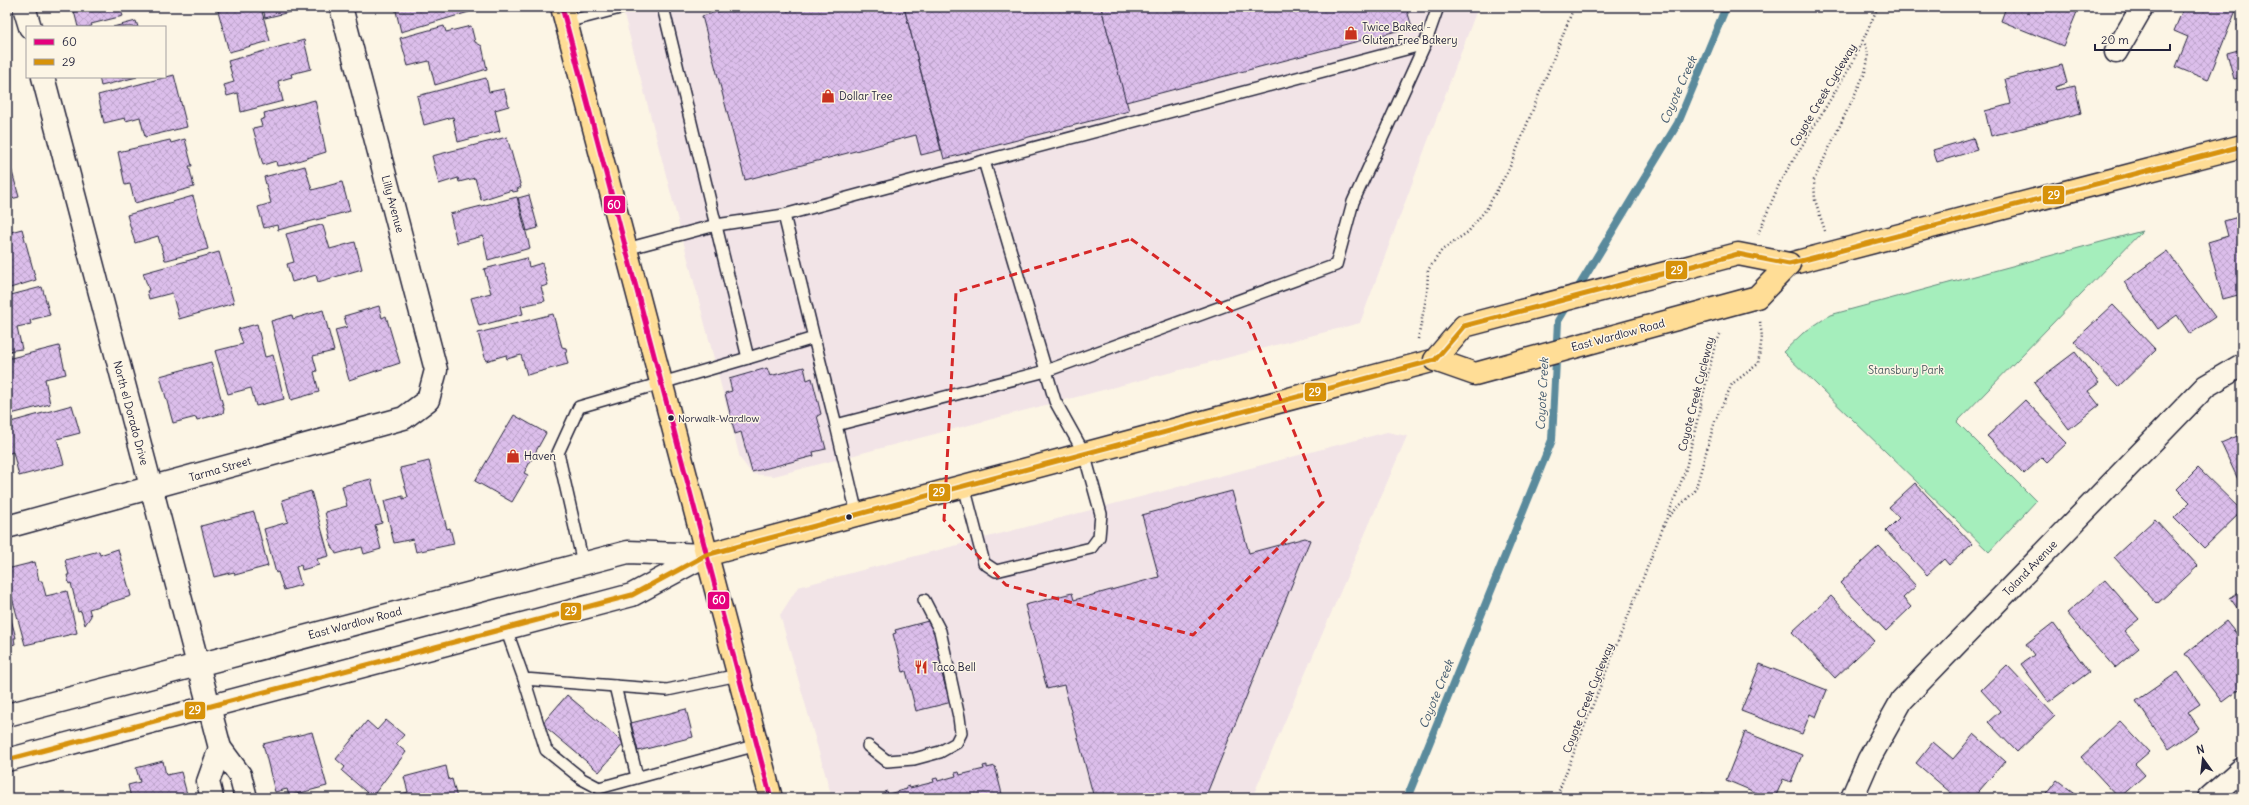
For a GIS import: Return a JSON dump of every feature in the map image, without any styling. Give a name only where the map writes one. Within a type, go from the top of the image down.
[{"type":"main road","points":[[564,15],[771,798]]},
{"type":"main road","points":[[1435,360],[1464,326],[1738,254],[1789,264],[2242,146]]},
{"type":"main road","points":[[1757,297],[1789,264]]},
{"type":"main road","name":"East Wardlow Road","points":[[706,554],[1435,360],[1475,374],[1757,297]]},
{"type":"street","points":[[24,7],[30,26]]},
{"type":"street","name":"Lilly Avenue","points":[[341,7],[436,370],[428,400]]},
{"type":"street","points":[[2116,52],[2142,7]]},
{"type":"street","name":"North el Dorado Drive","points":[[43,78],[220,748],[240,774],[246,798]]},
{"type":"street","name":"Toland Avenue","points":[[1852,798],[1869,759],[1902,700],[2206,386],[2242,365]]},
{"type":"street","name":"Tarma Street","points":[[7,527],[151,489],[404,418],[428,400]]},
{"type":"street","name":"East Wardlow Road","points":[[7,715],[628,552],[706,554]]},
{"type":"street","name":"East Wardlow Road","points":[[7,760],[632,595],[706,554]]},
{"type":"street","points":[[212,798],[208,782],[220,748]]},
{"type":"street","points":[[2209,798],[2242,769]]},
{"type":"lane","points":[[564,15],[624,7]]},
{"type":"lane","points":[[663,7],[748,358]]},
{"type":"lane","points":[[836,425],[1046,371],[1336,264],[1353,202],[1425,44],[1438,7]]},
{"type":"lane","points":[[626,249],[716,225],[784,215],[1425,44]]},
{"type":"lane","points":[[964,486],[984,563],[996,571],[1091,548],[1099,537],[1101,514],[1084,453],[1055,401],[984,161]]},
{"type":"lane","points":[[784,215],[857,514]]},
{"type":"lane","points":[[583,563],[558,453],[579,406],[814,338]]},
{"type":"lane","points":[[868,746],[888,761],[914,759],[940,752],[956,743],[961,733],[959,717],[940,631],[934,616],[924,600]]},
{"type":"lane","points":[[506,628],[524,679],[546,750],[582,779],[599,788],[757,745]]},
{"type":"lane","points":[[524,679],[667,690],[738,675]]},
{"type":"lane","points":[[615,686],[637,777]]},
{"type":"path","points":[[1413,366],[1428,293],[1428,270],[1442,250],[1468,232],[1487,208],[1509,169],[1574,7]]},
{"type":"path","name":"Coyote Creek Cycleway","points":[[1758,236],[1781,180],[1864,42],[1878,7]]},
{"type":"path","points":[[1831,254],[1815,200],[1814,180],[1864,75],[1868,60],[1868,51],[1864,42]]},
{"type":"path","points":[[1669,516],[1695,491],[1715,421],[1732,384],[1758,364],[1762,337],[1757,297]]},
{"type":"path","name":"Coyote Creek Cycleway","points":[[1556,798],[1669,516],[1685,472],[1714,349],[1722,328]]},
{"type":"highlighted area","points":[[1131,239],[1249,323],[1323,502],[1193,635],[1006,585],[944,520],[956,292]]},
{"type":"shaded area","points":[[622,7],[1478,7],[1360,323],[774,476],[752,474],[740,458]]},
{"type":"shaded area","points":[[1387,432],[1407,436],[1252,798],[832,798],[780,615],[798,587]]},
{"type":"green space","name":"Stansbury Park","points":[[2142,231],[1957,422],[2036,501],[1989,552],[1783,352],[1803,333],[1830,315]]},
{"type":"building","points":[[73,7],[137,7],[121,11],[123,16],[91,24],[92,26],[78,26]]},
{"type":"building","points":[[217,7],[293,7],[294,11],[265,18],[264,12],[262,12],[270,41],[229,52]]},
{"type":"building","points":[[395,7],[468,7],[469,12],[401,32]]},
{"type":"building","points":[[736,7],[786,7],[787,11],[802,7],[904,7],[941,150],[921,155],[916,135],[745,180],[702,16]]},
{"type":"building","points":[[904,7],[1101,7],[1129,111],[944,159]]},
{"type":"building","points":[[1101,7],[1406,7],[1412,27],[1126,102]]},
{"type":"building","points":[[2006,7],[2079,7],[2063,46],[2001,21]]},
{"type":"building","points":[[2184,7],[2237,8],[2208,80],[2176,67],[2188,37],[2174,31]]},
{"type":"building","points":[[136,21],[138,26],[117,26]]},
{"type":"building","points":[[2242,24],[2242,43],[2238,25]]},
{"type":"building","points":[[444,26],[446,32],[471,26],[475,42],[482,46],[487,69],[435,85],[429,61],[408,66],[400,38]]},
{"type":"building","points":[[304,40],[311,69],[291,74],[292,77],[278,81],[283,101],[241,112],[238,93],[227,96],[224,85],[234,82],[228,61]]},
{"type":"building","points":[[2242,49],[2242,77],[2234,79],[2227,53]]},
{"type":"building","points":[[2062,65],[2067,83],[2055,87],[2056,90],[2075,86],[2081,113],[1991,136],[1985,111],[2011,104],[2005,79]]},
{"type":"building","points":[[174,75],[187,127],[145,137],[140,117],[126,121],[125,118],[104,123],[98,95]]},
{"type":"building","points":[[99,78],[133,78],[101,86]]},
{"type":"building","points":[[486,78],[489,92],[504,89],[509,106],[495,110],[500,131],[458,142],[453,117],[424,125],[417,96]]},
{"type":"building","points":[[315,100],[326,152],[285,165],[277,166],[276,161],[263,165],[253,128],[262,126],[260,120],[265,118],[264,113]]},
{"type":"building","points":[[507,137],[521,187],[517,189],[518,191],[513,192],[512,190],[481,200],[475,178],[459,182],[458,178],[439,184],[432,156]]},
{"type":"building","points":[[1973,138],[1977,150],[1937,162],[1933,150]]},
{"type":"building","points":[[185,139],[192,166],[189,166],[194,187],[135,203],[130,184],[125,185],[118,152],[170,140],[171,143]]},
{"type":"building","points":[[305,166],[312,190],[342,182],[350,211],[278,230],[277,225],[264,228],[258,207],[271,203],[264,177]]},
{"type":"building","points":[[11,168],[19,197],[7,200],[7,169]]},
{"type":"building","points":[[529,195],[538,228],[527,231],[518,198]]},
{"type":"building","points":[[193,196],[208,249],[165,260],[158,236],[135,243],[127,215]]},
{"type":"building","points":[[517,197],[530,248],[488,260],[483,236],[457,243],[450,214]]},
{"type":"building","points":[[2242,216],[2241,304],[2238,295],[2223,299],[2208,242],[2228,236],[2224,221]]},
{"type":"building","points":[[321,225],[323,226],[330,249],[355,242],[362,269],[318,282],[316,275],[292,282],[287,264],[294,262],[286,234]]},
{"type":"building","points":[[22,229],[36,280],[7,289],[7,233]]},
{"type":"building","points":[[2167,251],[2215,317],[2190,334],[2177,315],[2158,329],[2124,282]]},
{"type":"building","points":[[219,252],[234,303],[179,319],[172,293],[149,299],[147,291],[149,290],[143,273]]},
{"type":"building","points":[[527,258],[529,267],[542,263],[548,285],[541,287],[545,301],[521,306],[523,314],[479,326],[471,298],[491,293],[484,269]]},
{"type":"building","points":[[42,287],[50,315],[30,320],[31,324],[17,327],[22,349],[7,351],[7,296]]},
{"type":"building","points":[[2113,305],[2156,350],[2118,387],[2074,341]]},
{"type":"building","points":[[379,306],[382,318],[386,316],[400,363],[349,380],[335,330],[347,327],[344,316]]},
{"type":"building","points":[[323,310],[334,351],[313,356],[317,371],[314,372],[319,392],[291,400],[271,321],[292,315],[293,319]]},
{"type":"building","points":[[553,314],[562,347],[566,348],[567,352],[565,352],[568,364],[527,375],[521,355],[507,359],[506,355],[486,361],[478,333]]},
{"type":"building","points":[[257,324],[265,357],[273,355],[284,399],[256,406],[251,388],[228,394],[215,351],[243,344],[238,329]]},
{"type":"building","points":[[59,346],[66,374],[45,379],[50,404],[7,415],[7,359]]},
{"type":"building","points":[[2075,352],[2099,383],[2088,391],[2099,405],[2069,429],[2034,383]]},
{"type":"building","points":[[211,362],[224,409],[223,413],[197,420],[196,417],[173,423],[160,376]]},
{"type":"building","points":[[804,367],[807,380],[812,378],[821,414],[817,416],[826,449],[813,452],[814,456],[752,472],[741,432],[735,434],[725,393],[732,391],[729,379],[767,368],[770,376]]},
{"type":"building","points":[[2025,400],[2067,443],[2047,462],[2042,457],[2024,474],[1987,436]]},
{"type":"building","points":[[72,405],[80,433],[57,439],[64,464],[19,476],[13,452],[7,454],[7,423]]},
{"type":"building","points":[[514,415],[546,433],[524,473],[528,475],[512,502],[475,481]]},
{"type":"building","points":[[2242,434],[2242,488],[2221,443]]},
{"type":"building","points":[[429,461],[447,529],[450,528],[454,544],[416,552],[413,539],[394,543],[384,501],[403,496],[403,499],[408,497],[400,468]]},
{"type":"building","points":[[2198,468],[2242,511],[2204,548],[2174,518],[2190,502],[2177,489]]},
{"type":"building","points":[[371,479],[382,523],[375,525],[381,549],[364,554],[362,547],[336,554],[329,540],[331,539],[325,512],[347,506],[342,486]]},
{"type":"building","points":[[1915,483],[1972,544],[1949,565],[1944,559],[1927,575],[1886,531],[1899,518],[1889,507]]},
{"type":"building","points":[[311,491],[329,556],[317,559],[319,565],[302,570],[301,565],[296,567],[301,585],[284,590],[278,572],[276,573],[264,529],[288,522],[282,500]]},
{"type":"building","points":[[1232,491],[1249,553],[1305,538],[1310,540],[1205,798],[1094,798],[1064,685],[1047,689],[1025,605],[1072,593],[1074,600],[1159,577],[1142,515]]},
{"type":"building","points":[[254,512],[268,566],[235,575],[234,572],[214,577],[201,526]]},
{"type":"building","points":[[2155,519],[2198,566],[2157,604],[2114,557]]},
{"type":"building","points":[[1879,546],[1916,586],[1903,598],[1911,607],[1886,631],[1840,583]]},
{"type":"building","points":[[118,549],[131,596],[89,609],[91,616],[85,625],[81,611],[78,612],[71,583],[69,584],[67,575],[69,575],[65,560],[99,551],[100,555]]},
{"type":"building","points":[[35,562],[39,581],[42,581],[46,596],[67,591],[77,633],[25,645],[7,579],[7,569]]},
{"type":"building","points":[[2105,580],[2139,619],[2124,631],[2139,648],[2115,668],[2067,613]]},
{"type":"building","points":[[2242,590],[2242,615],[2230,598]]},
{"type":"building","points":[[1831,596],[1874,641],[1835,678],[1792,632]]},
{"type":"building","points":[[7,604],[16,638],[14,638],[15,644],[7,646]]},
{"type":"building","name":"Taco Bell","points":[[928,621],[929,624],[932,623],[939,652],[943,651],[945,658],[941,659],[942,663],[939,663],[946,689],[948,689],[952,702],[916,711],[906,671],[903,672],[893,634],[896,633],[895,630]]},
{"type":"building","points":[[2226,621],[2242,641],[2242,687],[2222,702],[2185,654]]},
{"type":"building","points":[[2053,623],[2089,672],[2049,702],[2021,664],[2034,655],[2026,644]]},
{"type":"building","points":[[1760,664],[1827,690],[1816,717],[1810,714],[1802,734],[1741,711]]},
{"type":"building","points":[[2007,665],[2055,716],[2017,752],[1988,722],[2000,711],[1981,690]]},
{"type":"building","points":[[2178,672],[2200,704],[2188,712],[2199,728],[2169,749],[2136,701]]},
{"type":"building","points":[[567,695],[624,743],[599,772],[542,724]]},
{"type":"building","points":[[686,709],[693,737],[638,751],[631,723]]},
{"type":"building","points":[[386,720],[404,735],[396,744],[406,752],[372,797],[342,771],[345,767],[336,759],[367,721],[377,730]]},
{"type":"building","points":[[2120,721],[2149,752],[2135,764],[2145,775],[2119,798],[2081,757]]},
{"type":"building","points":[[312,732],[327,786],[289,796],[287,789],[275,792],[263,744]]},
{"type":"building","points":[[1745,732],[1802,755],[1791,782],[1783,779],[1775,798],[1769,798],[1726,780]]},
{"type":"building","points":[[1974,734],[2005,761],[1973,798],[1957,798],[1916,763],[1933,742],[1953,759]]},
{"type":"building","points":[[163,761],[166,775],[181,772],[188,798],[131,798],[128,785],[140,782],[136,768]]},
{"type":"building","points":[[987,765],[987,768],[995,766],[1003,798],[875,798],[885,795],[884,792],[887,791],[888,794],[907,789],[906,787],[909,786],[910,788],[934,782],[933,779],[937,778],[938,781],[956,776],[955,773],[959,772],[960,775],[984,769],[983,766]]},
{"type":"building","points":[[446,766],[449,780],[452,779],[457,798],[387,798],[408,792],[404,777]]},
{"type":"building","points":[[2057,780],[2081,798],[2043,798]]},
{"type":"building","points":[[1702,793],[1718,798],[1700,798]]},
{"type":"waterway","name":"Coyote Creek","points":[[1407,798],[1552,440],[1558,321],[1678,123],[1726,7]]},
{"type":"transit line","name":"60","points":[[562,7],[771,798]]},
{"type":"transit line","name":"29","points":[[7,760],[632,595],[706,555],[1435,360],[1464,326],[1738,254],[1789,264],[2242,146]]},
{"type":"place","name":"Twice Baked - Gluten Free Bakery","points":[[1351,33]]},
{"type":"place","name":"Dollar Tree","points":[[828,96]]},
{"type":"place","name":"Norwalk-Wardlow","points":[[671,418]]},
{"type":"place","name":"Haven","points":[[513,456]]},
{"type":"place","name":"Taco Bell","points":[[921,667]]}]
